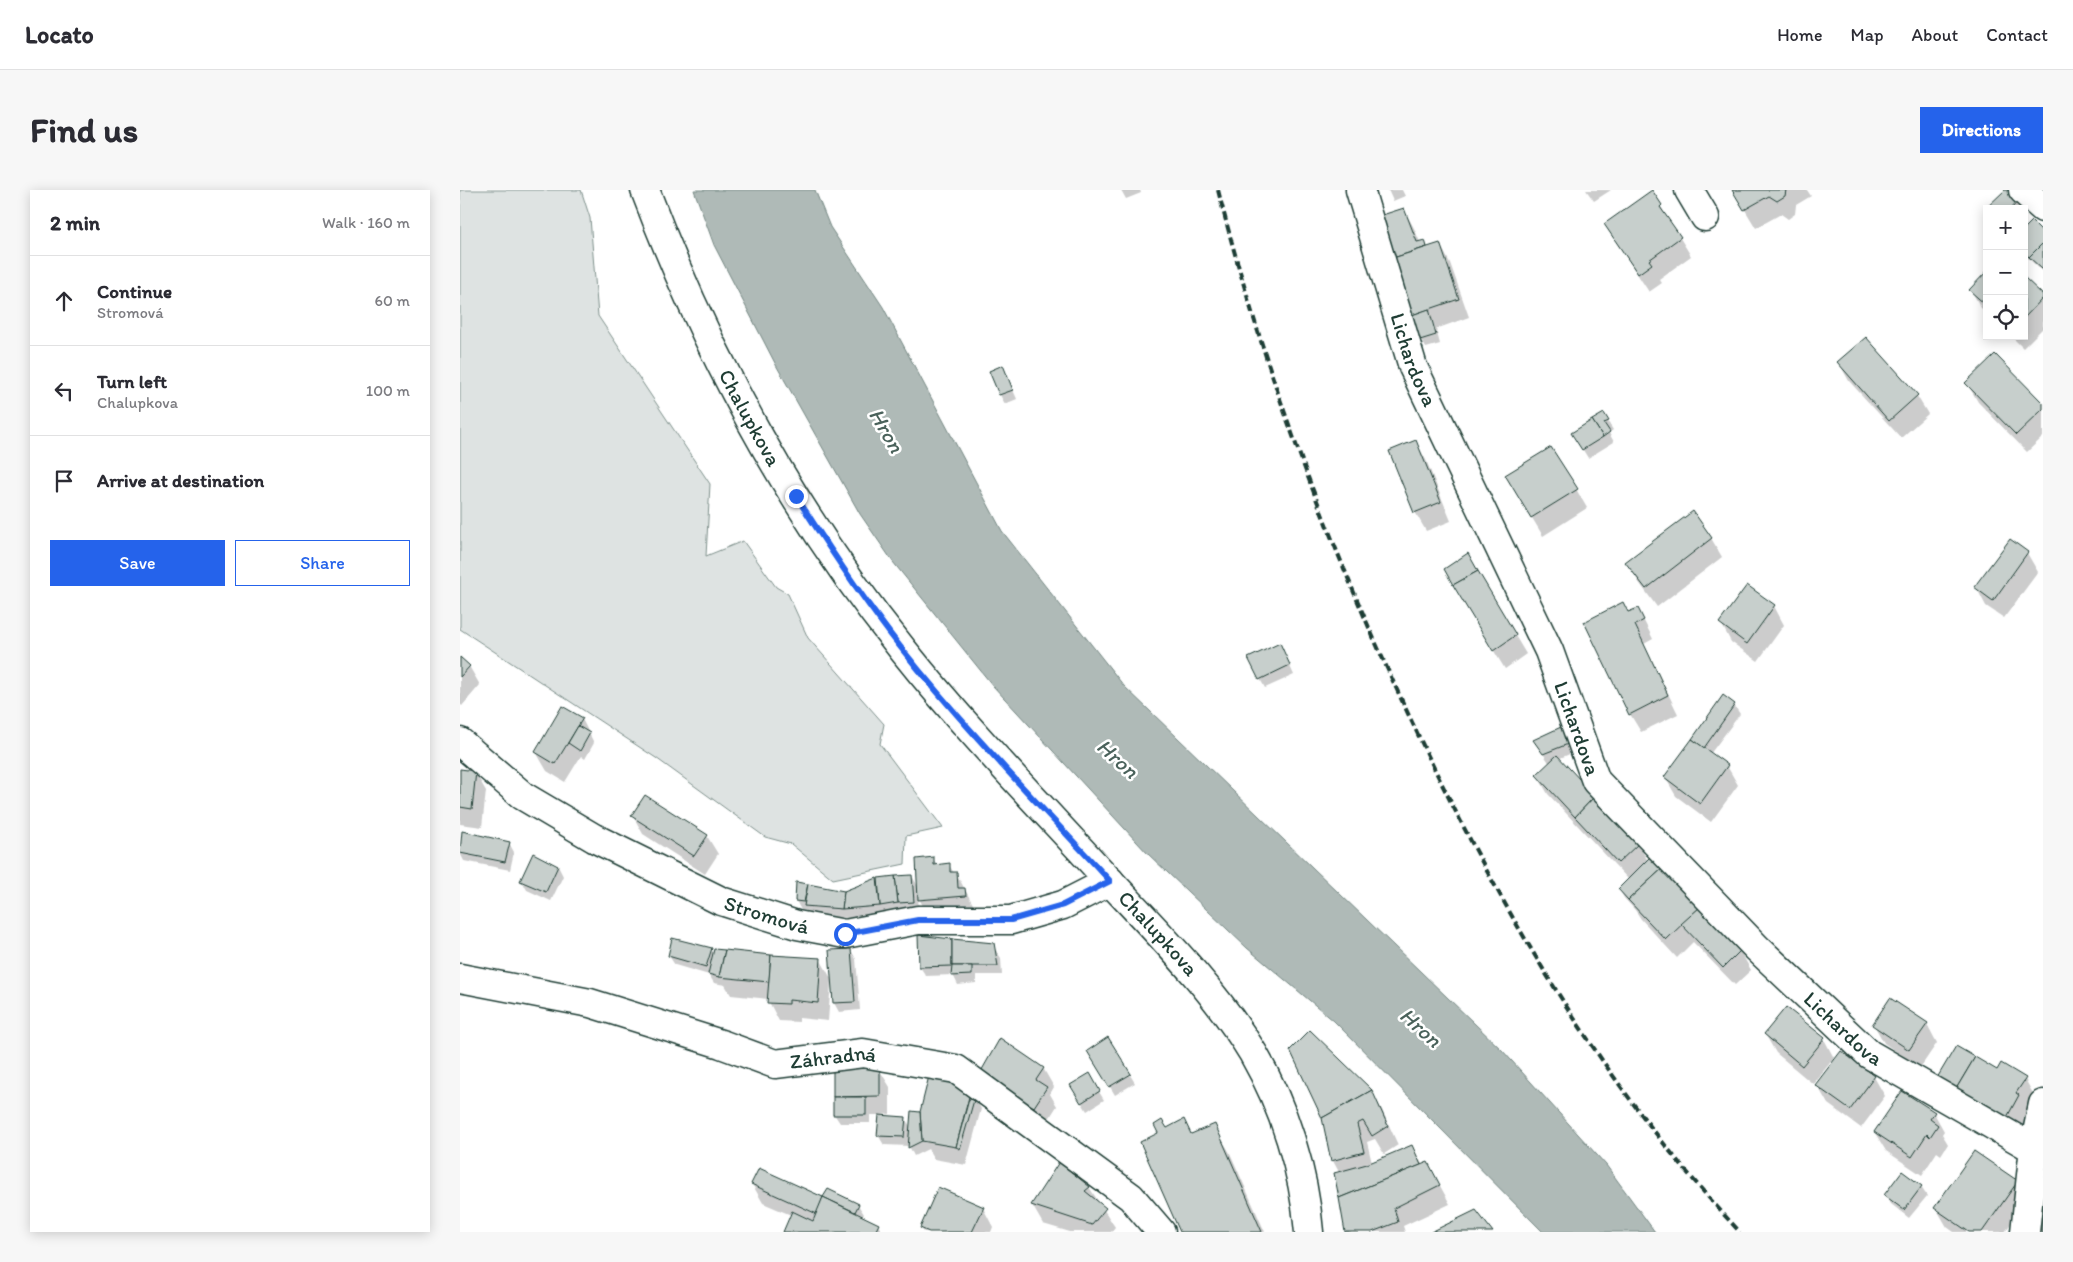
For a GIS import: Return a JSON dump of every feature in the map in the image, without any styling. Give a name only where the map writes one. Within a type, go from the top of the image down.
[{"type":"street","name":"Chalupkova","points":[[645,190],[683,285],[741,403],[796,496],[871,608],[952,710],[1198,978],[1252,1052],[1273,1093],[1290,1135],[1309,1232]]},
{"type":"street","name":"Lichardova","points":[[1360,190],[1412,367],[1549,651],[1596,780],[1757,948],[1869,1054],[2038,1150]]},
{"type":"street","points":[[1689,190],[1705,217]]},
{"type":"street","points":[[2023,190],[2043,208]]},
{"type":"street","name":"Stromová","points":[[460,742],[522,796],[594,838],[721,901],[797,925],[845,934],[918,920],[1011,920],[1063,905],[1110,881]]},
{"type":"street","name":"Záhradná","points":[[460,978],[590,1002],[721,1044],[774,1064],[864,1053],[956,1069],[1130,1197],[1161,1232]]},
{"type":"street","points":[[2025,1232],[2043,1104]]},
{"type":"shaded area","points":[[460,190],[581,190],[590,218],[598,316],[710,484],[706,556],[743,541],[776,587],[788,594],[808,638],[884,724],[880,744],[943,828],[906,836],[905,864],[833,879],[791,844],[765,837],[656,758],[460,629]]},
{"type":"water","name":"Hron","points":[[694,190],[815,190],[830,227],[883,307],[1002,531],[1124,686],[1502,1050],[1606,1165],[1655,1232],[1543,1232],[1334,1021],[1247,948],[1148,854],[993,686],[893,562],[860,514],[776,365],[714,245]]},
{"type":"building","points":[[1652,190],[1662,205],[1660,207],[1681,237],[1649,260],[1652,264],[1638,274],[1604,224]]},
{"type":"building","points":[[1732,190],[1786,190],[1785,196],[1777,201],[1769,196],[1744,210]]},
{"type":"building","points":[[2005,190],[2011,190],[2020,199],[2015,205],[1989,205]]},
{"type":"building","points":[[1404,208],[1417,242],[1425,240],[1427,247],[1393,258],[1379,216]]},
{"type":"building","points":[[2032,221],[2043,232],[2043,243],[2029,257],[2028,256],[2028,225]]},
{"type":"building","points":[[1440,243],[1459,299],[1412,315],[1393,258]]},
{"type":"building","points":[[2043,243],[2043,270],[2029,257]]},
{"type":"building","points":[[1983,275],[1983,302],[1969,290]]},
{"type":"building","points":[[2028,281],[2043,295],[2043,298],[2028,314]]},
{"type":"building","points":[[1429,309],[1436,335],[1420,340],[1412,315]]},
{"type":"building","points":[[1866,337],[1918,395],[1889,421],[1837,362]]},
{"type":"building","points":[[1995,354],[2043,403],[2043,409],[2016,435],[1965,383]]},
{"type":"building","points":[[1003,365],[1013,390],[999,395],[989,371]]},
{"type":"building","points":[[1604,413],[1609,421],[1604,423],[1610,432],[1603,437],[1592,420]]},
{"type":"building","points":[[1592,420],[1603,437],[1582,450],[1571,433]]},
{"type":"building","points":[[1416,440],[1441,502],[1414,513],[1389,451]]},
{"type":"building","points":[[1551,447],[1578,489],[1531,518],[1505,475]]},
{"type":"building","points":[[1693,511],[1712,538],[1646,589],[1625,562]]},
{"type":"building","points":[[2010,539],[2028,552],[1993,601],[1974,587]]},
{"type":"building","points":[[1468,553],[1478,571],[1453,585],[1444,569]]},
{"type":"building","points":[[1478,571],[1516,635],[1493,651],[1453,585]]},
{"type":"building","points":[[1747,585],[1775,605],[1747,644],[1719,623]]},
{"type":"building","points":[[1623,602],[1628,612],[1638,608],[1644,620],[1635,625],[1668,695],[1629,715],[1584,622]]},
{"type":"building","points":[[1280,643],[1290,665],[1259,680],[1248,658]]},
{"type":"building","points":[[460,657],[470,666],[460,677]]},
{"type":"building","points":[[1723,695],[1735,704],[1704,748],[1692,739]]},
{"type":"building","points":[[562,706],[583,718],[555,764],[535,752]]},
{"type":"building","points":[[578,726],[590,733],[580,751],[568,743]]},
{"type":"building","points":[[1561,727],[1568,744],[1543,754],[1533,740]]},
{"type":"building","points":[[1692,739],[1728,765],[1700,804],[1664,777]]},
{"type":"building","points":[[1557,755],[1595,796],[1575,817],[1536,775]]},
{"type":"building","points":[[460,769],[476,771],[472,809],[460,807]]},
{"type":"building","points":[[645,795],[708,835],[694,856],[631,816]]},
{"type":"building","points":[[1595,796],[1639,843],[1618,863],[1575,817]]},
{"type":"building","points":[[462,831],[510,842],[505,862],[460,853]]},
{"type":"building","points":[[533,853],[558,866],[546,892],[520,881]]},
{"type":"building","points":[[1651,856],[1663,868],[1628,900],[1618,889]]},
{"type":"building","points":[[934,857],[934,865],[950,863],[950,872],[957,872],[958,888],[965,888],[966,896],[918,900],[916,859]]},
{"type":"building","points":[[1663,868],[1700,907],[1666,940],[1628,900]]},
{"type":"building","points":[[912,875],[914,902],[898,903],[895,876]]},
{"type":"building","points":[[895,876],[898,903],[880,906],[878,878]]},
{"type":"building","points":[[877,878],[880,906],[842,909],[844,891]]},
{"type":"building","points":[[796,882],[808,884],[804,902],[795,901]]},
{"type":"building","points":[[808,884],[844,891],[842,909],[804,906]]},
{"type":"building","points":[[1700,907],[1741,950],[1723,968],[1681,924]]},
{"type":"building","points":[[918,935],[952,939],[952,966],[919,967]]},
{"type":"building","points":[[672,938],[712,948],[706,967],[668,956]]},
{"type":"building","points":[[952,939],[994,943],[998,966],[952,966]]},
{"type":"building","points":[[714,949],[725,950],[719,977],[708,974]]},
{"type":"building","points":[[851,949],[855,1002],[833,1003],[829,950]]},
{"type":"building","points":[[725,950],[771,955],[769,982],[719,977]]},
{"type":"building","points":[[771,955],[821,958],[818,1003],[789,1000],[789,1004],[767,1003]]},
{"type":"building","points":[[952,966],[972,966],[972,975],[951,976]]},
{"type":"building","points":[[1890,998],[1928,1023],[1909,1050],[1872,1025]]},
{"type":"building","points":[[1786,1007],[1825,1038],[1802,1066],[1764,1034]]},
{"type":"building","points":[[1310,1030],[1372,1090],[1322,1118],[1290,1050]]},
{"type":"building","points":[[1108,1037],[1131,1074],[1109,1087],[1087,1051]]},
{"type":"building","points":[[1000,1038],[1044,1068],[1036,1080],[1047,1087],[1034,1107],[979,1075]]},
{"type":"building","points":[[1956,1046],[1975,1057],[1956,1089],[1937,1078]]},
{"type":"building","points":[[1841,1051],[1875,1076],[1850,1110],[1815,1085]]},
{"type":"building","points":[[1975,1057],[1997,1070],[2001,1063],[2026,1078],[2016,1093],[2019,1095],[2006,1119],[1956,1089]]},
{"type":"building","points":[[880,1068],[880,1096],[833,1097],[833,1069]]},
{"type":"building","points":[[1090,1073],[1100,1091],[1081,1103],[1070,1085]]},
{"type":"building","points":[[929,1076],[971,1089],[956,1147],[922,1141],[920,1112]]},
{"type":"building","points":[[1372,1090],[1388,1126],[1372,1136],[1363,1121],[1357,1124],[1364,1152],[1331,1161],[1322,1118]]},
{"type":"building","points":[[1902,1091],[1935,1112],[1930,1119],[1938,1125],[1930,1137],[1927,1134],[1912,1157],[1874,1132]]},
{"type":"building","points":[[833,1097],[866,1097],[866,1115],[833,1115]]},
{"type":"building","points":[[969,1099],[974,1100],[960,1149],[956,1147]]},
{"type":"building","points":[[911,1111],[920,1112],[922,1141],[908,1148]]},
{"type":"building","points":[[879,1115],[906,1117],[904,1137],[877,1136]]},
{"type":"building","points":[[1184,1119],[1191,1134],[1215,1124],[1262,1232],[1180,1232],[1140,1142],[1158,1133],[1154,1125],[1162,1120],[1167,1128]]},
{"type":"building","points":[[1412,1145],[1421,1165],[1339,1198],[1334,1173],[1367,1164]]},
{"type":"building","points":[[1974,1151],[2018,1181],[1982,1232],[1969,1232],[1934,1208]]},
{"type":"building","points":[[1059,1162],[1090,1187],[1085,1191],[1106,1208],[1092,1225],[1031,1205]]},
{"type":"building","points":[[1428,1162],[1440,1185],[1394,1208],[1398,1222],[1372,1232],[1345,1232],[1339,1198]]},
{"type":"building","points":[[759,1168],[823,1197],[817,1214],[751,1184]]},
{"type":"building","points":[[1902,1171],[1922,1186],[1904,1210],[1884,1195]]},
{"type":"building","points":[[938,1187],[984,1207],[972,1232],[929,1232],[920,1228]]},
{"type":"building","points":[[828,1189],[859,1204],[855,1212],[823,1197]]},
{"type":"building","points":[[823,1197],[879,1224],[875,1232],[783,1232],[792,1211],[813,1221]]},
{"type":"building","points":[[1476,1210],[1493,1232],[1431,1232]]},
{"type":"waterway","points":[[2039,1232],[2043,1194]]},
{"type":"railway","points":[[1218,190],[1256,326],[1302,461],[1327,527],[1382,658],[1445,790],[1517,925],[1556,990],[1598,1054],[1642,1116],[1740,1232]]},
{"type":"route","points":[[796,496],[871,608],[902,649],[952,710],[1110,881],[1063,905],[1011,920],[918,920],[845,934]]}]
